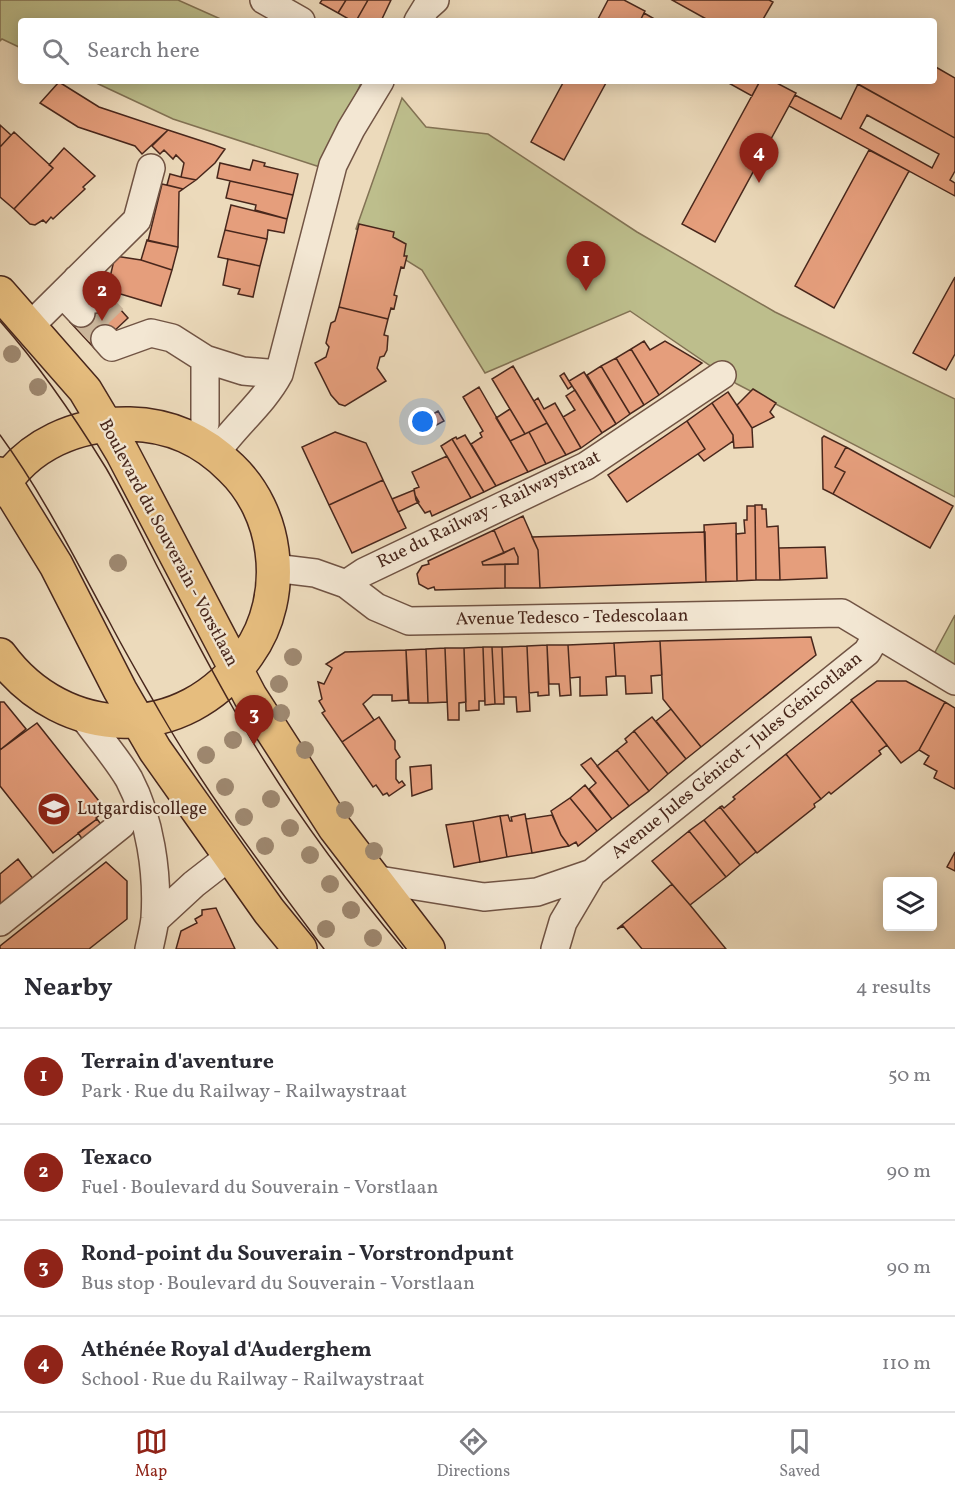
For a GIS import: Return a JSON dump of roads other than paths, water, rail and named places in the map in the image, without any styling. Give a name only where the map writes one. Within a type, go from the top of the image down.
[{"type":"main road","name":"Boulevard du Souverain - Vorstlaan","points":[[0,293],[85,390],[105,423],[236,672],[335,828],[428,949]]},
{"type":"main road","points":[[0,655],[23,682],[51,703],[83,716],[109,721],[138,722],[184,710],[209,696],[236,672],[258,641],[270,606],[274,568],[270,535],[258,504],[240,477],[207,447],[182,434],[136,424],[105,423],[52,440],[2,482],[56,565],[138,722],[269,911],[300,949]]},
{"type":"street","points":[[264,0],[296,18]]},
{"type":"street","points":[[420,18],[435,0]]},
{"type":"street","points":[[205,359],[207,447],[227,438],[272,388],[279,374],[333,165],[351,129],[378,84]]},
{"type":"street","points":[[30,326],[79,296],[137,220],[151,168]]},
{"type":"street","points":[[119,334],[152,333],[172,338],[205,359],[243,371],[279,374]]},
{"type":"street","name":"Rue du Railway - Railwaystraat","points":[[346,584],[364,572],[586,466],[722,375]]},
{"type":"street","name":"Avenue Tedesco - Tedescolaan","points":[[274,568],[315,573],[346,584],[376,607],[409,621],[842,613],[955,681]]},
{"type":"street","name":"Avenue Jules Génicot - Jules Génicotlaan","points":[[373,879],[484,897],[537,892],[592,873],[867,652],[877,635]]},
{"type":"street","points":[[83,716],[128,779],[140,806],[149,836],[153,866],[155,920],[149,949]]},
{"type":"street","points":[[0,921],[121,825]]},
{"type":"street","points":[[155,920],[194,884],[230,856]]},
{"type":"street","name":"Avenue Jules Génicot - Jules Génicotlaan","points":[[555,949],[563,922],[592,873]]},
{"type":"tunnel","points":[[95,299],[120,325]]},
{"type":"tunnel","points":[[81,313],[105,339]]},
{"type":"tram line","points":[[0,321],[56,392],[106,468],[213,672],[271,771],[334,862],[403,949]]},
{"type":"tram line","points":[[0,435],[44,504],[179,745],[239,834],[324,949]]},
{"type":"place","name":"Athénée Royal d'Auderghem","points":[[759,183]]},
{"type":"place","name":"Terrain d'aventure","points":[[586,291]]},
{"type":"place","name":"Texaco","points":[[102,321]]},
{"type":"place","name":"Rond-point du Souverain - Vorstrondpunt","points":[[254,745]]},
{"type":"place","name":"Lutgardiscollege","points":[[54,809]]}]
